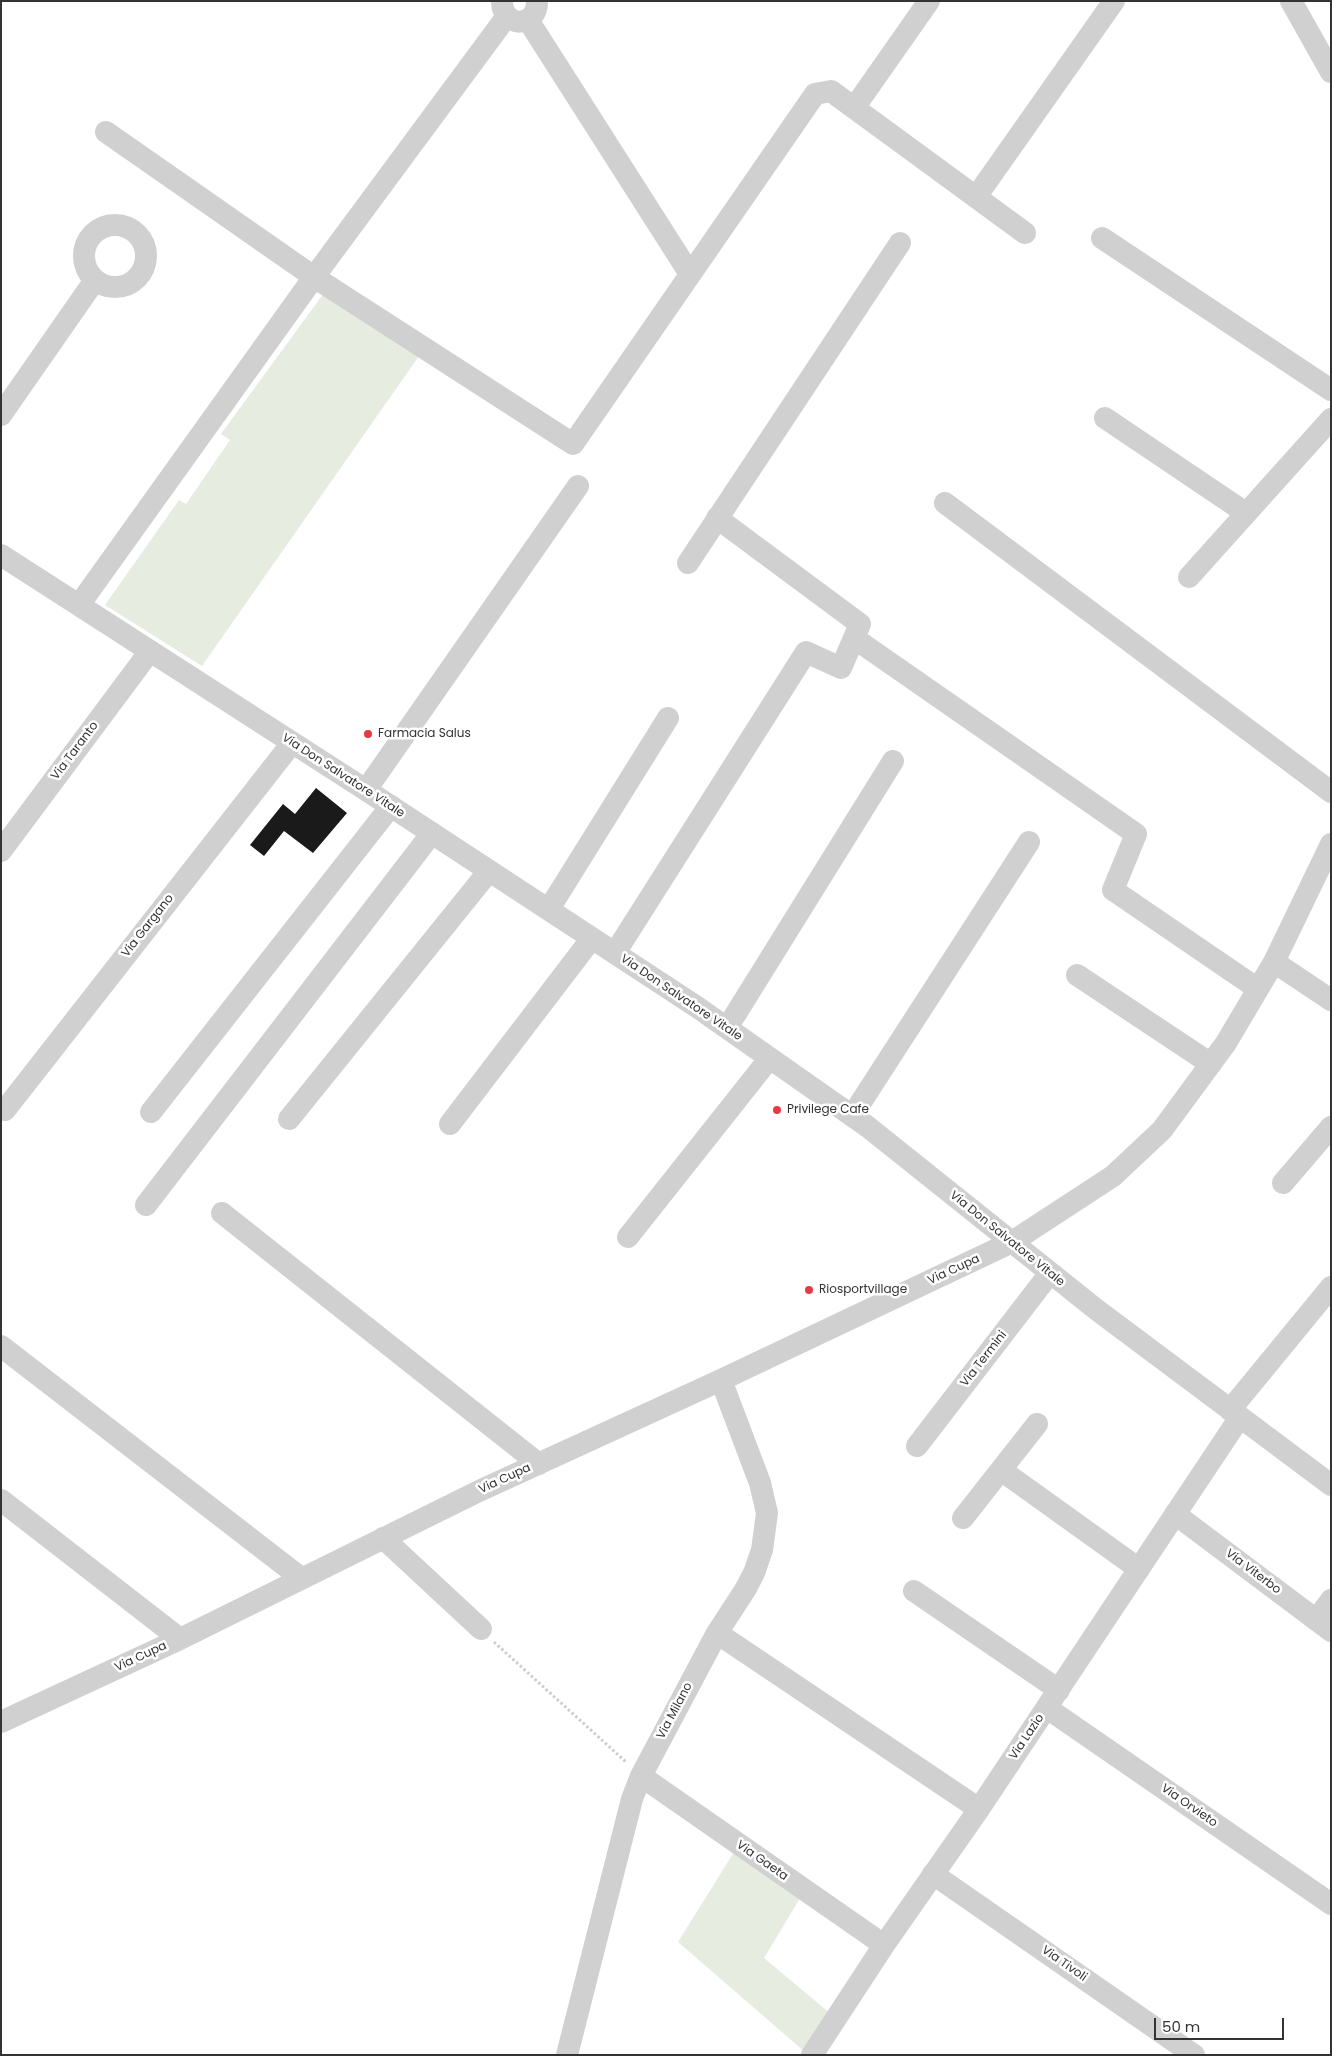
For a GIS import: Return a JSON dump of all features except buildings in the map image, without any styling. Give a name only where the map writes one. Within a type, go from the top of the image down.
[{"type":"street","points":[[854,108],[929,1]]},
{"type":"street","points":[[976,197],[1114,1]]},
{"type":"street","points":[[1291,1],[1331,72]]},
{"type":"street","points":[[79,605],[314,277],[518,10],[690,274]]},
{"type":"street","points":[[106,132],[314,277],[573,444],[815,94],[831,91],[1025,233]]},
{"type":"street","points":[[1102,238],[1331,390]]},
{"type":"street","points":[[688,563],[900,243]]},
{"type":"street","points":[[1,415],[95,280]]},
{"type":"street","points":[[1105,418],[1246,513]]},
{"type":"street","points":[[1189,577],[1331,419]]},
{"type":"street","points":[[366,790],[578,486]]},
{"type":"street","points":[[945,503],[1331,792]]},
{"type":"street","points":[[615,953],[806,652],[841,668],[860,624],[718,518]]},
{"type":"street","name":"Via Don Salvatore Vitale","points":[[1,555],[549,909],[726,1028],[852,1116],[1050,1273],[1331,1485]]},
{"type":"street","points":[[854,638],[1136,834],[1114,890],[1258,989]]},
{"type":"street","name":"Via Taranto","points":[[1,851],[150,651]]},
{"type":"street","points":[[549,909],[668,718]]},
{"type":"street","name":"Via Gargano","points":[[5,1110],[292,743]]},
{"type":"street","points":[[726,1028],[893,762]]},
{"type":"street","points":[[151,1112],[391,806]]},
{"type":"street","points":[[146,1205],[432,833]]},
{"type":"street","points":[[852,1116],[1029,842]]},
{"type":"street","name":"Via Cupa","points":[[1,1722],[180,1638],[383,1538],[1012,1242],[1113,1176],[1162,1130],[1226,1043],[1274,962],[1331,844]]},
{"type":"street","points":[[289,1119],[489,870]]},
{"type":"street","points":[[450,1124],[592,938]]},
{"type":"street","points":[[1274,962],[1331,1000]]},
{"type":"street","points":[[1077,975],[1211,1064]]},
{"type":"street","points":[[628,1237],[769,1059]]},
{"type":"street","points":[[1283,1183],[1331,1127]]},
{"type":"street","points":[[222,1213],[539,1464]]},
{"type":"street","name":"Via Termini","points":[[917,1446],[1050,1273]]},
{"type":"street","name":"Via Lazio","points":[[812,2055],[884,1945],[979,1809],[1139,1569],[1175,1514],[1235,1414],[1331,1287]]},
{"type":"street","points":[[1,1346],[301,1578]]},
{"type":"street","name":"Via Milano","points":[[567,2055],[632,1799],[641,1776],[717,1634],[754,1573],[762,1550],[767,1513],[760,1483],[720,1380]]},
{"type":"street","points":[[963,1518],[1037,1424]]},
{"type":"street","points":[[1001,1470],[1139,1569]]},
{"type":"street","points":[[1,1500],[180,1638]]},
{"type":"street","name":"Via Viterbo","points":[[1175,1514],[1324,1625]]},
{"type":"street","points":[[383,1538],[480,1630]]},
{"type":"street","name":"Via Orvieto","points":[[914,1591],[1053,1699],[1331,1904]]},
{"type":"street","points":[[1324,1625],[1331,1600]]},
{"type":"street","points":[[717,1634],[979,1809]]},
{"type":"street","name":"Via Gaeta","points":[[641,1776],[884,1945]]},
{"type":"street","name":"Via Tivoli","points":[[933,1874],[1194,2055]]},
{"type":"path","points":[[480,1630],[641,1776]]},
{"type":"shaded area","points":[[324,293],[419,356],[202,666],[105,605],[179,500],[186,504],[230,440],[221,434]]},
{"type":"shaded area","points":[[736,1849],[802,1895],[764,1958],[831,2014],[805,2052],[678,1942]]},
{"type":"place","name":"Farmacia Salus","points":[[368,734]]},
{"type":"place","name":"Privilege Cafe","points":[[777,1110]]},
{"type":"place","name":"Riosportvillage","points":[[809,1290]]}]
